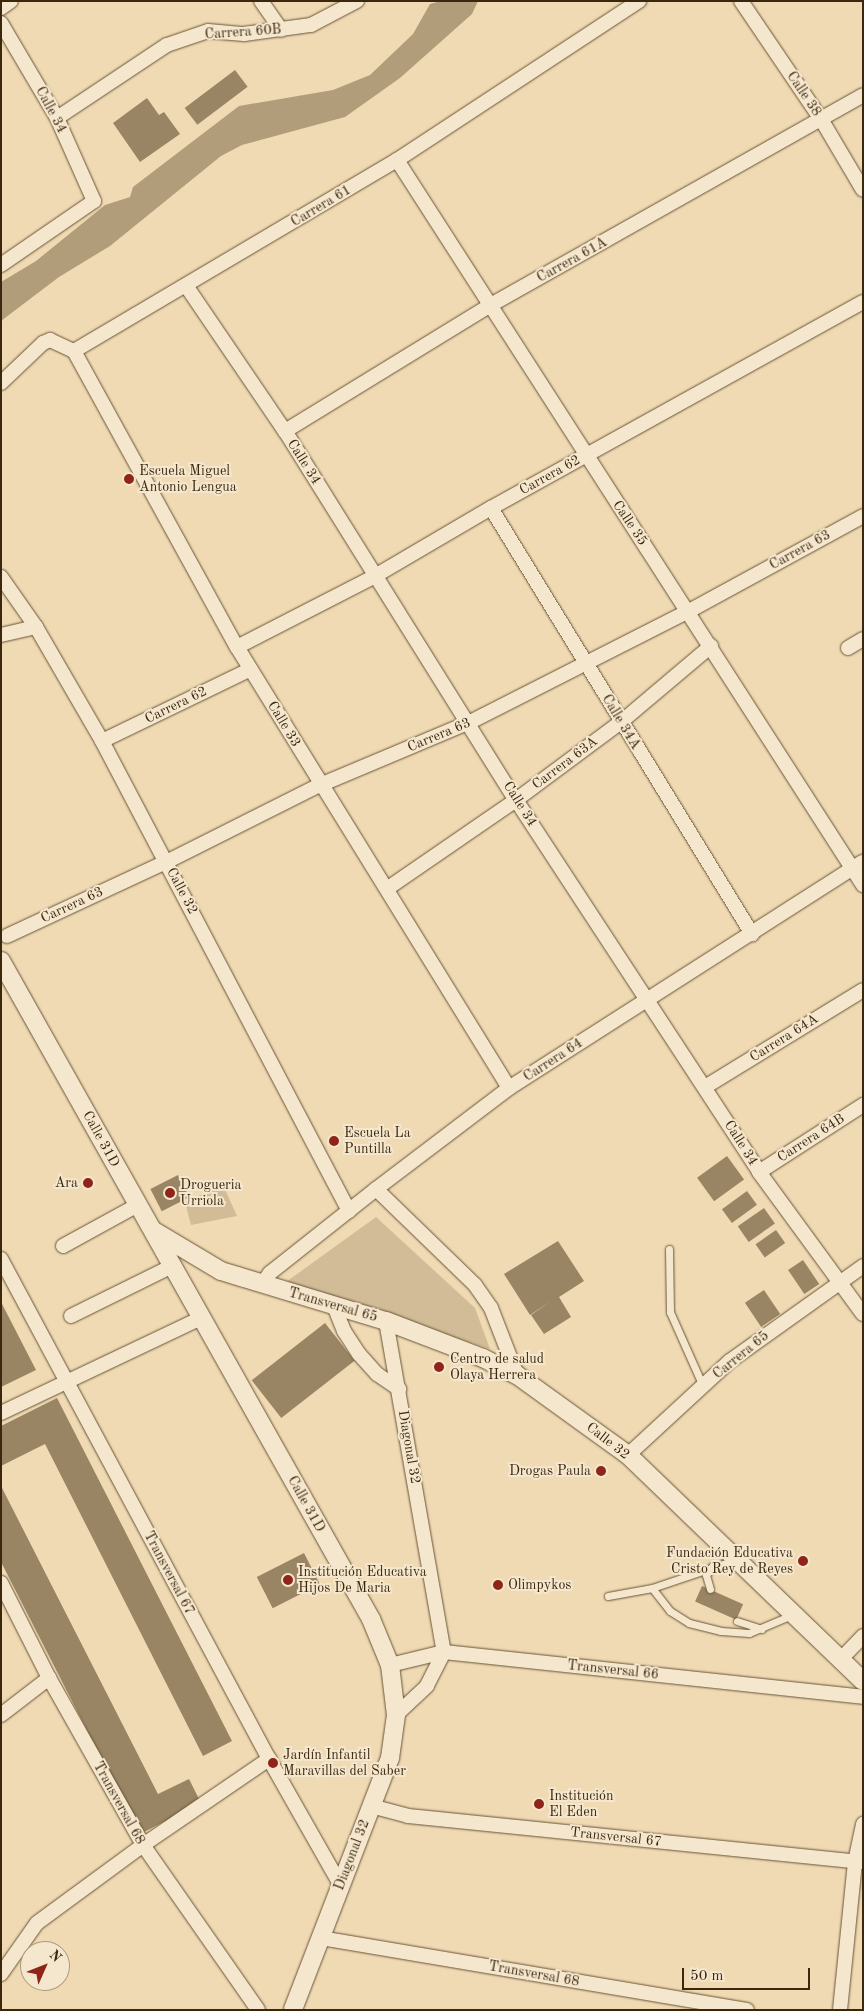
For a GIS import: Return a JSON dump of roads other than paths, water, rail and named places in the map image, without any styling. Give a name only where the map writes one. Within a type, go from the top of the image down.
[{"type":"street","points":[[1,8],[11,1]]},
{"type":"street","points":[[261,1],[281,30]]},
{"type":"street","name":"Carrera 60B","points":[[57,118],[167,45],[208,31],[244,34],[311,25],[357,1]]},
{"type":"street","name":"Carrera 61","points":[[74,351],[187,287],[398,160],[639,1]]},
{"type":"street","name":"Calle 38","points":[[742,1],[821,119],[863,190]]},
{"type":"street","name":"Calle 34","points":[[1,23],[57,118],[94,201],[1,265]]},
{"type":"street","name":"Carrera 61A","points":[[285,432],[489,306],[863,95]]},
{"type":"street","name":"Calle 35","points":[[398,160],[585,455],[858,865],[863,885]]},
{"type":"street","name":"Calle 34","points":[[187,287],[285,432],[375,576],[470,722],[516,800],[705,1087],[758,1172],[840,1280],[863,1314]]},
{"type":"street","name":"Carrera 62","points":[[237,647],[375,576],[585,455],[863,302]]},
{"type":"street","points":[[1,383],[43,343],[50,340],[74,351]]},
{"type":"street","name":"Calle 33","points":[[74,351],[237,647],[320,785],[388,888],[509,1088]]},
{"type":"street","name":"Calle 34A","points":[[491,508],[752,934]]},
{"type":"street","name":"Carrera 63","points":[[7,936],[166,862],[320,785],[470,722],[689,611],[863,516]]},
{"type":"street","name":"Calle 32","points":[[1,577],[36,627],[102,740],[350,1211]]},
{"type":"street","points":[[1,635],[36,627]]},
{"type":"street","points":[[848,648],[863,639]]},
{"type":"street","name":"Carrera 63A","points":[[388,888],[516,800],[621,722],[711,646]]},
{"type":"street","name":"Carrera 62","points":[[102,740],[251,669]]},
{"type":"street","name":"Carrera 64","points":[[262,1284],[270,1273],[376,1189],[509,1088],[646,998],[752,934],[858,865]]},
{"type":"street","name":"Calle 31D","points":[[1,961],[371,1619],[390,1665],[395,1706]]},
{"type":"street","name":"Carrera 64A","points":[[705,1087],[863,990]]},
{"type":"street","name":"Carrera 64B","points":[[758,1172],[863,1105]]},
{"type":"street","points":[[376,1189],[475,1286],[491,1308],[517,1375]]},
{"type":"street","points":[[63,1246],[138,1205]]},
{"type":"street","name":"Transversal 65","points":[[151,1229],[206,1264],[262,1284],[386,1321],[483,1358],[517,1375]]},
{"type":"street","name":"Transversal 67","points":[[1,1259],[269,1758],[340,1884]]},
{"type":"street","points":[[71,1316],[172,1266]]},
{"type":"street","name":"Carrera 65","points":[[628,1455],[730,1361],[840,1280],[863,1266]]},
{"type":"street","points":[[334,1306],[344,1331],[358,1354],[399,1390]]},
{"type":"street","points":[[1,1413],[201,1318]]},
{"type":"street","name":"Diagonal 32","points":[[386,1321],[444,1652]]},
{"type":"street","name":"Calle 32","points":[[517,1375],[628,1455],[863,1681]]},
{"type":"street","name":"Transversal 68","points":[[1,1583],[49,1678],[143,1845],[258,2010]]},
{"type":"street","points":[[841,1659],[863,1636]]},
{"type":"street","points":[[395,1706],[427,1686],[444,1652]]},
{"type":"street","name":"Transversal 66","points":[[390,1665],[444,1652],[863,1697]]},
{"type":"street","points":[[1,1715],[49,1678]]},
{"type":"street","name":"Diagonal 32","points":[[293,2010],[390,1758],[395,1706]]},
{"type":"street","points":[[1,1974],[37,1923],[143,1845],[269,1758]]},
{"type":"street","name":"Transversal 67","points":[[371,1806],[408,1816],[859,1862]]},
{"type":"street","points":[[840,2010],[863,1824]]},
{"type":"street","name":"Transversal 68","points":[[321,1938],[747,2010]]},
{"type":"lane","points":[[669,1249],[670,1312],[703,1386]]},
{"type":"lane","points":[[608,1596],[652,1588],[713,1565],[738,1559]]},
{"type":"lane","points":[[710,1590],[706,1575],[713,1565]]},
{"type":"lane","points":[[652,1588],[670,1611],[689,1623],[722,1631],[749,1634],[795,1614]]},
{"type":"lane","points":[[737,1621],[762,1629]]},
{"type":"place","name":"Escuela Miguel Antonio Lengua","points":[[129,479]]},
{"type":"place","name":"Escuela La Puntilla","points":[[334,1141]]},
{"type":"place","name":"Ara","points":[[88,1183]]},
{"type":"place","name":"Drogueria Urriola","points":[[170,1193]]},
{"type":"place","name":"Centro de salud Olaya Herrera","points":[[439,1367]]},
{"type":"place","name":"Drogas Paula","points":[[601,1471]]},
{"type":"place","name":"Fundación Educativa Cristo Rey de Reyes","points":[[803,1561]]},
{"type":"place","name":"Institución Educativa Hijos De Maria","points":[[288,1580]]},
{"type":"place","name":"Olimpykos","points":[[498,1585]]},
{"type":"place","name":"Jardín Infantil Maravillas del Saber","points":[[273,1763]]},
{"type":"place","name":"Institución El Eden","points":[[539,1804]]}]
